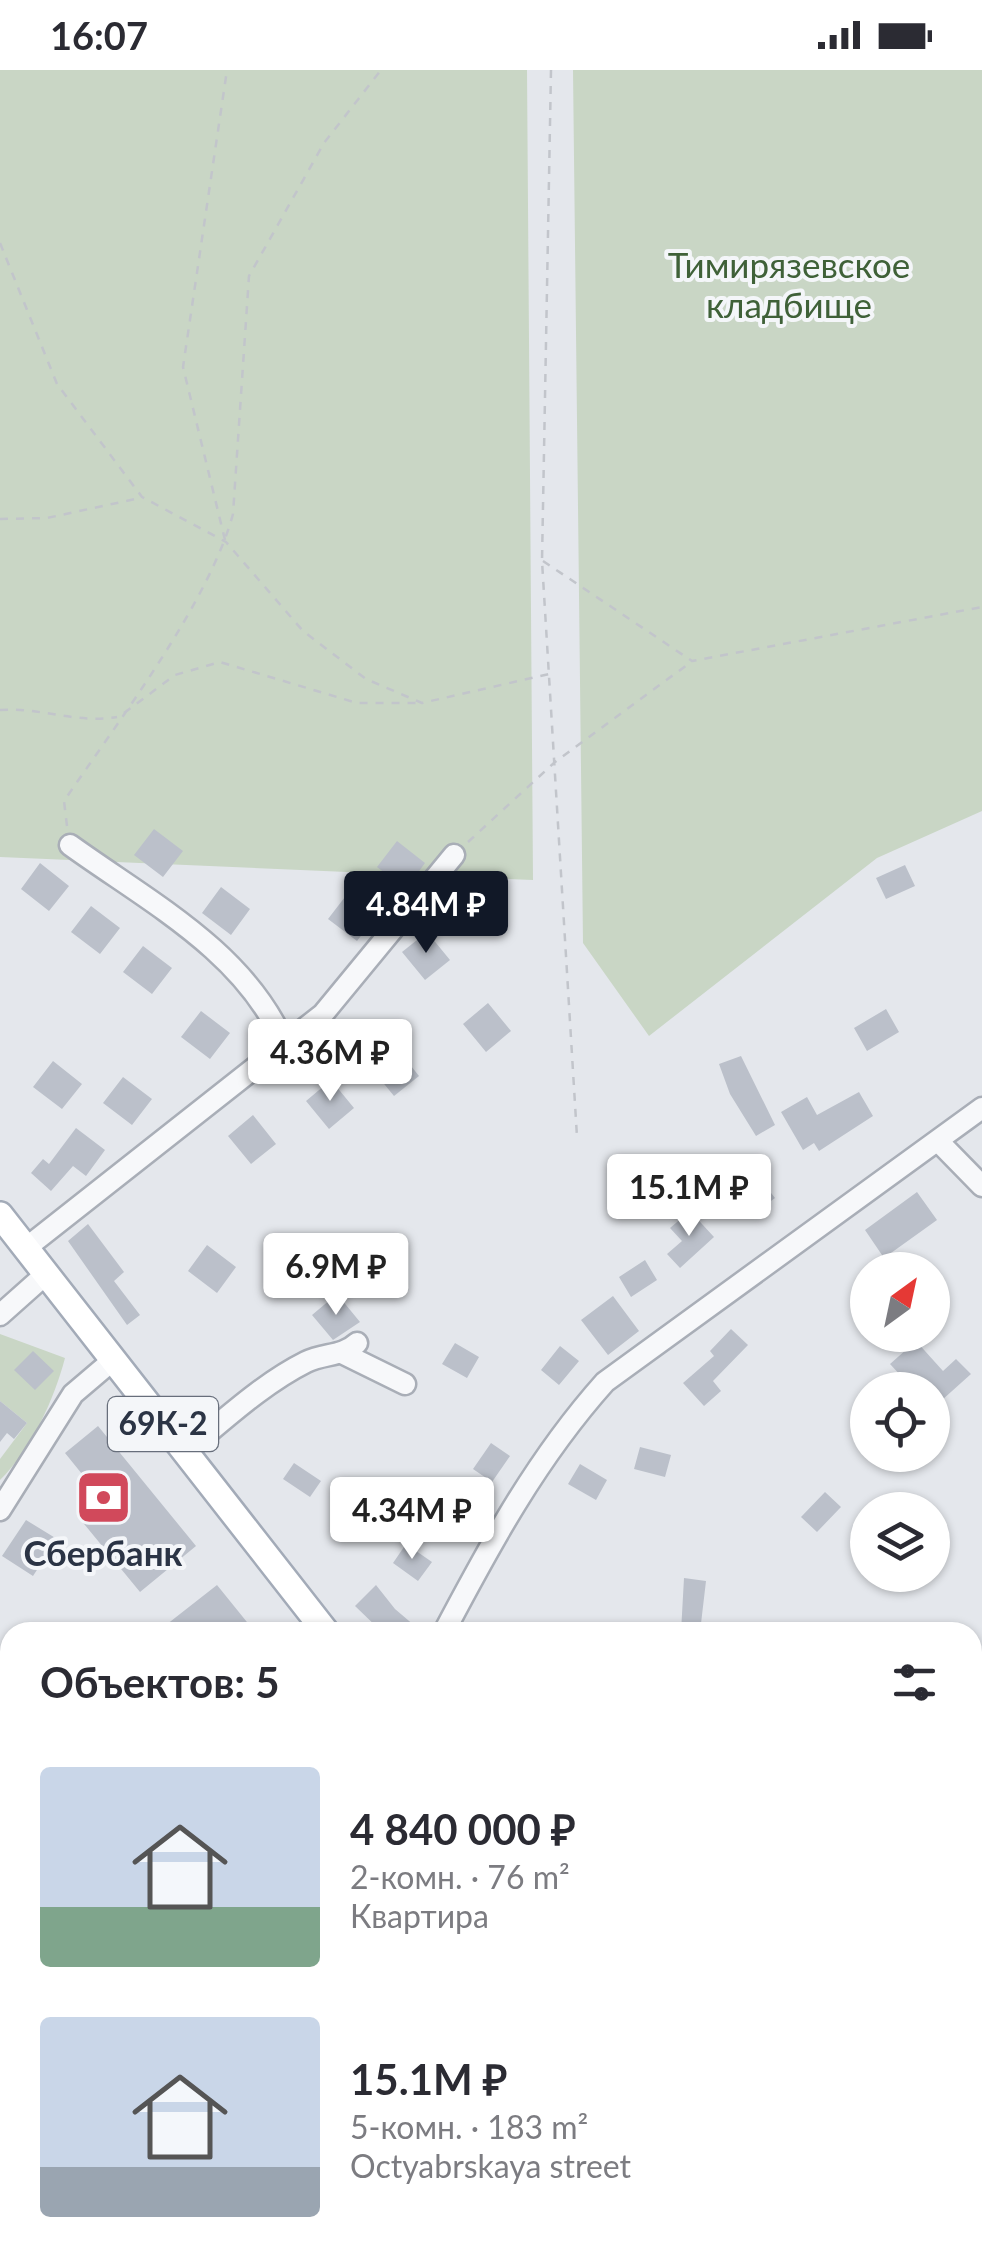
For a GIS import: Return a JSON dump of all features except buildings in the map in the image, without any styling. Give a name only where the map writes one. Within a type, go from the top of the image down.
[{"type":"main road","name":"69К-2","points":[[0,1215],[318,1622]]},
{"type":"street","points":[[70,845],[229,962],[270,1013],[284,1044]]},
{"type":"street","points":[[26,1248],[323,1014],[454,855]]},
{"type":"street","points":[[451,1622],[525,1483],[563,1428],[606,1382],[982,1108]]},
{"type":"street","points":[[938,1141],[982,1186]]},
{"type":"street","points":[[0,1315],[46,1274]]},
{"type":"street","points":[[185,1452],[309,1360],[350,1348],[405,1384]]},
{"type":"street","points":[[0,1510],[73,1394],[113,1360]]},
{"type":"path","points":[[226,542],[183,366],[227,70]]},
{"type":"path","points":[[70,845],[64,802],[182,620],[226,542],[233,514],[248,276],[324,142],[381,70]]},
{"type":"path","points":[[551,70],[542,561],[578,1137]]},
{"type":"path","points":[[1,243],[57,384],[142,498],[226,542],[303,631],[366,679],[422,703]]},
{"type":"path","points":[[0,519],[62,516],[142,498]]},
{"type":"path","points":[[542,561],[692,660]]},
{"type":"path","points":[[454,855],[555,762],[692,660],[982,607]]},
{"type":"path","points":[[0,710],[25,708],[92,722],[120,716],[175,675],[220,662],[358,703],[422,703],[550,674]]},
{"type":"green space","points":[[0,70],[527,70],[533,880],[0,857]]},
{"type":"green space","name":"Тимирязевское кладбище","points":[[573,70],[982,70],[982,811],[877,858],[649,1036],[583,943]]},
{"type":"green space","points":[[0,1334],[65,1358],[40,1424],[0,1480],[0,1459],[27,1423],[0,1401]]},
{"type":"place","name":"Сбербанк","points":[[103,1498]]}]
